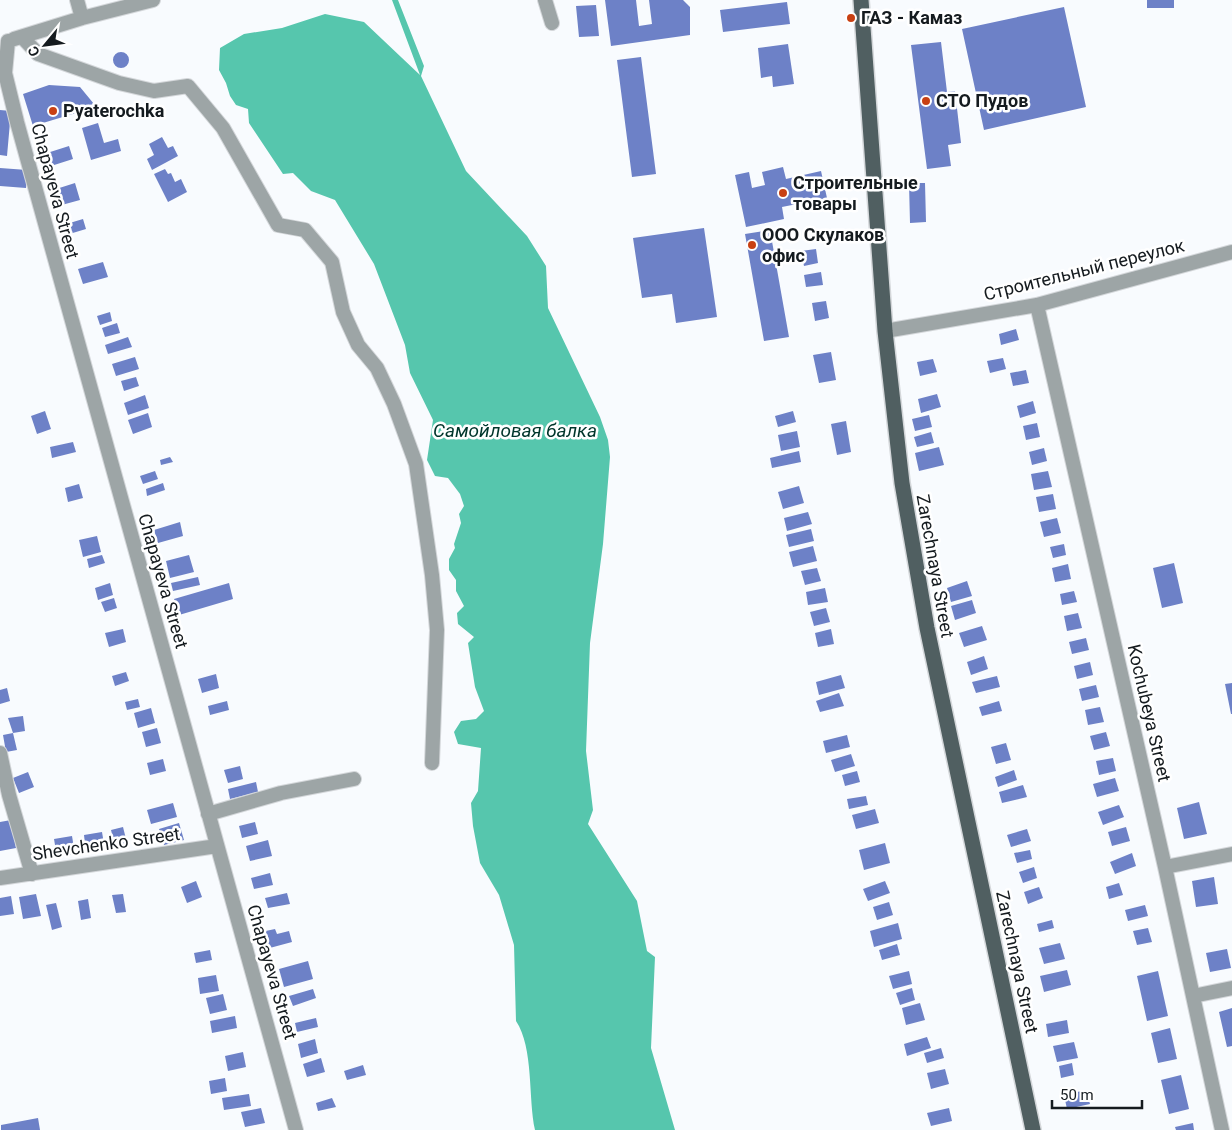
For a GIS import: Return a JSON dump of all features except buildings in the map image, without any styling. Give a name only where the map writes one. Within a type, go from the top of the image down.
[{"type":"main road","name":"Zarechnaya Street","points":[[861,0],[885,331],[902,483],[926,628],[1033,1130]]},
{"type":"street","points":[[77,0],[82,18]]},
{"type":"street","points":[[4,43],[82,18],[153,0]]},
{"type":"street","points":[[545,0],[552,22]]},
{"type":"street","points":[[22,37],[38,54],[119,83],[154,91],[188,86],[223,128],[278,224],[304,230],[332,262],[343,312],[358,345],[377,368],[394,404],[416,464],[432,575],[437,630],[432,763]]},
{"type":"street","name":"Chapayeva Street","points":[[4,43],[5,73],[17,122],[296,1130]]},
{"type":"street","name":"Строительный переулок","points":[[885,331],[1037,305],[1232,252]]},
{"type":"street","name":"Kochubeya Street","points":[[1037,305],[1165,867],[1222,1130]]},
{"type":"street","points":[[0,753],[32,874]]},
{"type":"street","points":[[208,814],[280,793],[354,779]]},
{"type":"street","name":"Shevchenko Street","points":[[0,878],[217,846]]},
{"type":"street","points":[[1165,867],[1232,854]]},
{"type":"street","points":[[1193,996],[1232,988]]},
{"type":"water","name":"Самойловая балка","points":[[392,0],[398,0],[424,66],[421,76],[466,171],[527,236],[546,266],[548,308],[600,417],[608,440],[610,457],[603,544],[590,643],[586,751],[593,810],[588,824],[637,901],[647,951],[655,957],[651,1048],[675,1130],[535,1130],[526,1045],[516,1021],[514,945],[499,895],[480,863],[473,826],[471,803],[478,791],[481,748],[458,744],[454,732],[461,721],[476,719],[484,711],[475,687],[468,643],[474,637],[458,624],[457,613],[464,606],[456,591],[456,580],[449,570],[449,559],[455,548],[454,544],[461,523],[459,514],[464,506],[460,494],[448,478],[435,476],[427,460],[433,420],[410,373],[405,345],[374,264],[335,200],[311,191],[293,173],[283,174],[249,123],[248,109],[236,105],[230,96],[219,70],[220,48],[244,34],[282,28],[325,14],[364,22],[420,75]]},
{"type":"place","name":"ГАЗ - Камаз","points":[[851,18]]},
{"type":"place","name":"СТО Пудов","points":[[926,101]]},
{"type":"place","name":"Pyaterochka","points":[[53,111]]},
{"type":"place","name":"Строительные товары","points":[[783,193]]},
{"type":"place","name":"ООО Скулаков офис","points":[[752,245]]}]
